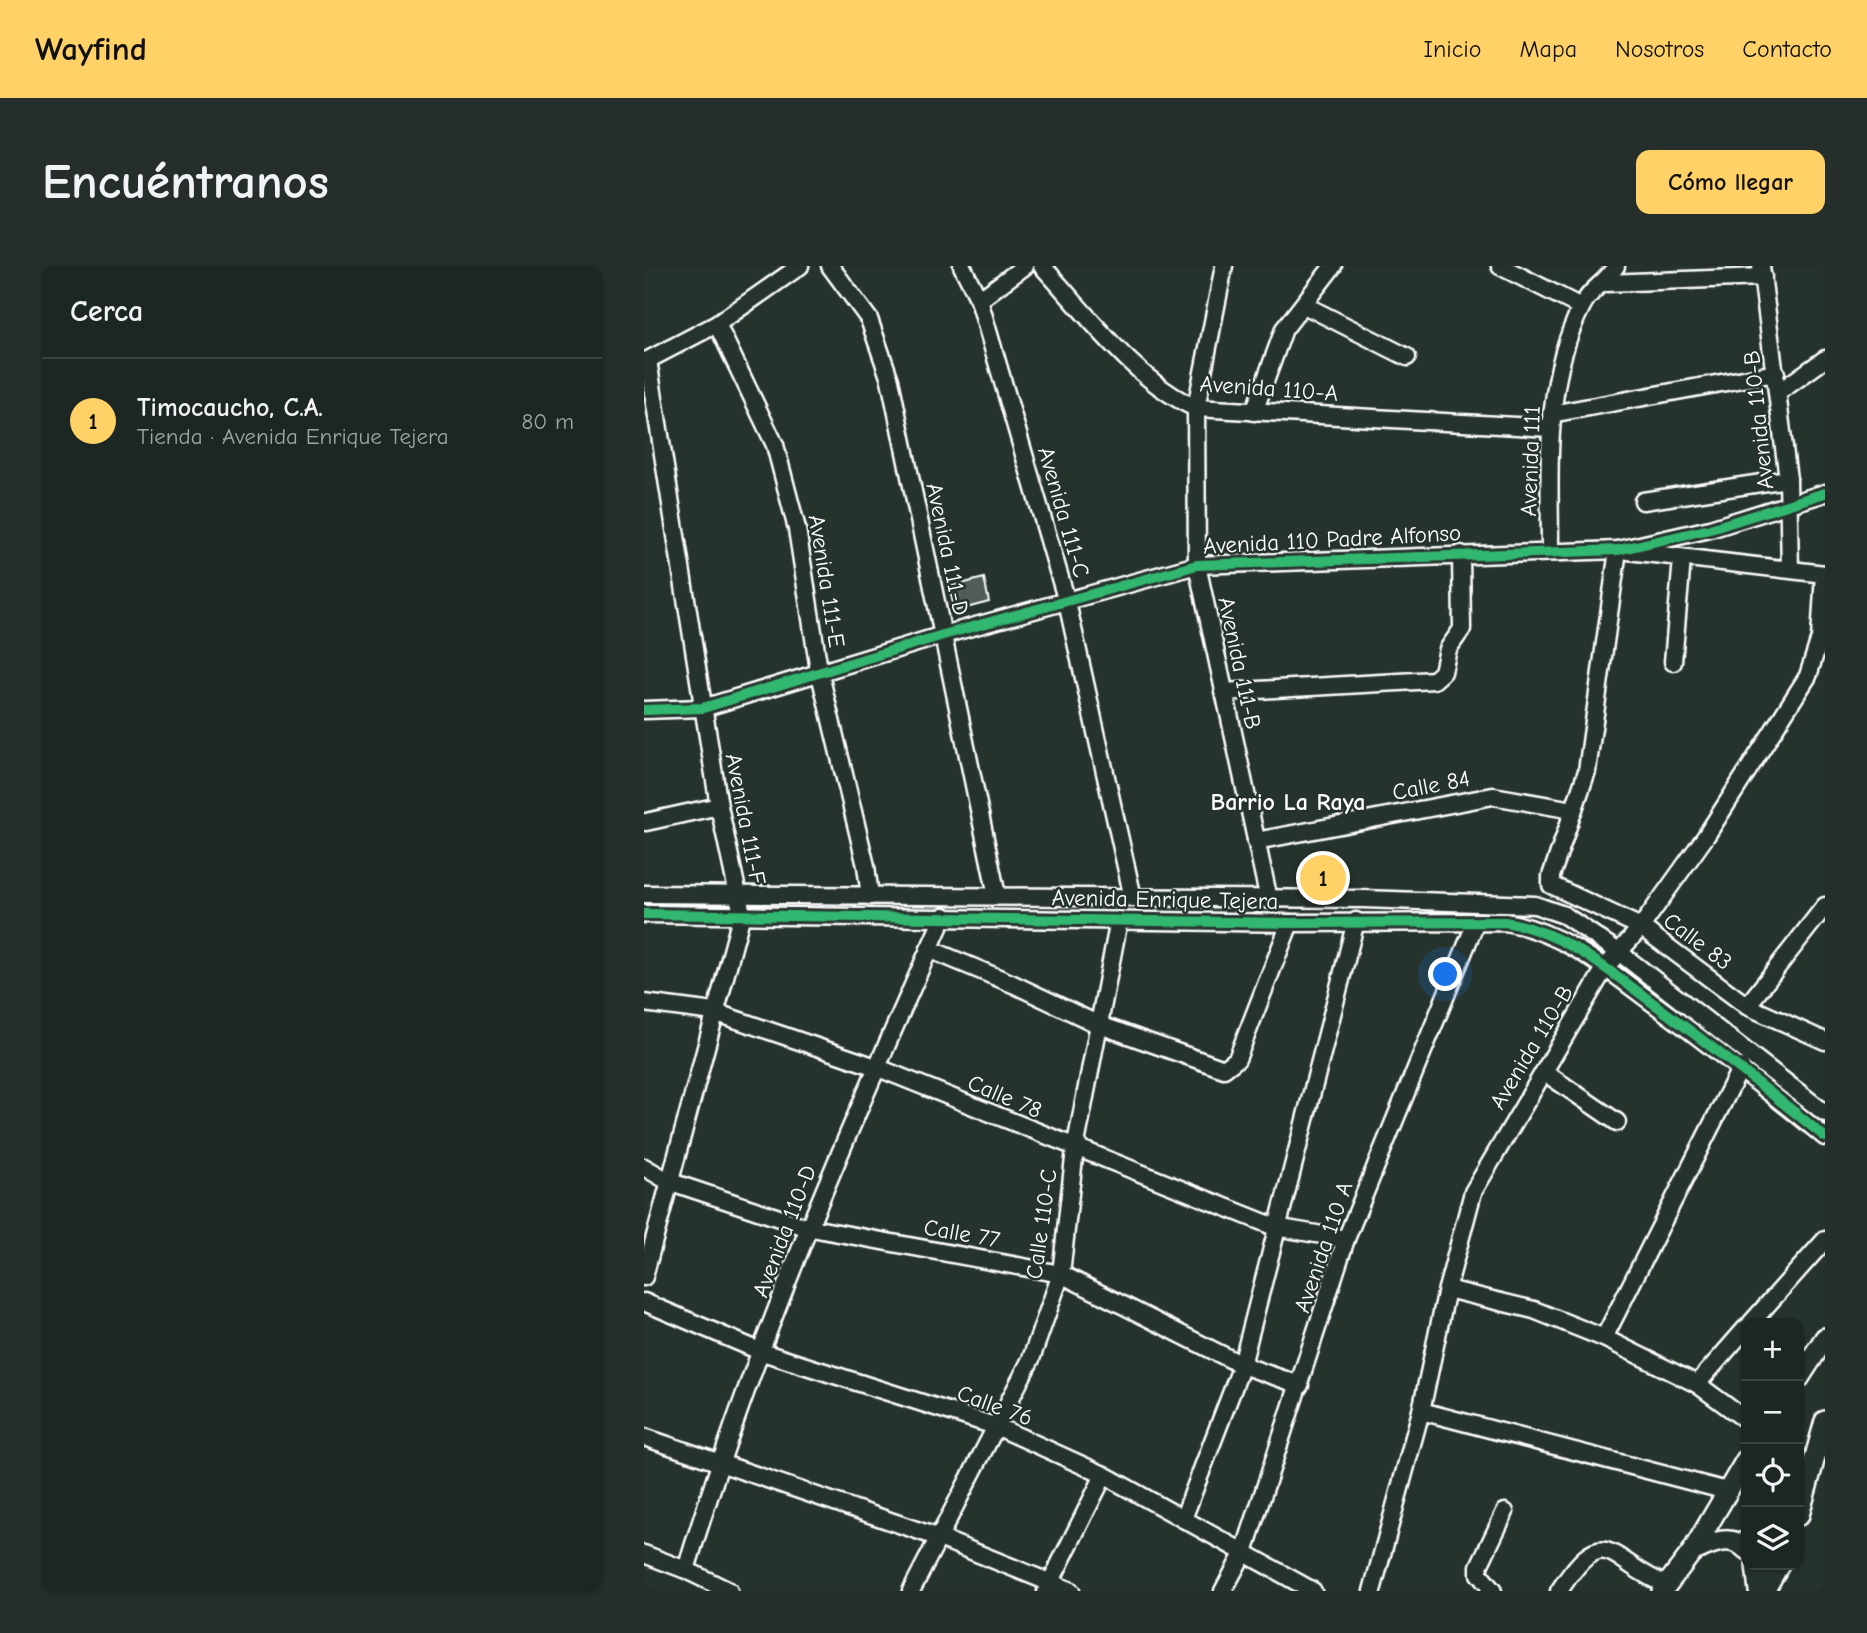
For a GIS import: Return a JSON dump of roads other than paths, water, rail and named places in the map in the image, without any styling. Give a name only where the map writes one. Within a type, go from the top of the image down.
[{"type":"main road","points":[[1804,1370],[1825,1338]]},
{"type":"main road","points":[[1801,1507],[1825,1421]]},
{"type":"main road","points":[[1664,1588],[1692,1552],[1741,1468]]},
{"type":"main road","points":[[1692,1552],[1720,1541],[1741,1544]]},
{"type":"main road","points":[[1756,1570],[1759,1591]]},
{"type":"main road","points":[[1764,1591],[1776,1570]]},
{"type":"street","name":"Avenida 111-D","points":[[830,266],[869,319],[890,380],[997,896]]},
{"type":"street","name":"Avenida 111-C","points":[[962,266],[979,300],[1067,602],[1133,898]]},
{"type":"street","points":[[979,300],[1025,266]]},
{"type":"street","name":"Avenida 110-A","points":[[1042,266],[1130,361],[1180,402],[1196,408],[1550,421],[1776,373]]},
{"type":"street","name":"Avenida 111-B","points":[[1224,266],[1196,408],[1197,565],[1269,900]]},
{"type":"street","points":[[1254,412],[1281,336],[1333,266]]},
{"type":"street","points":[[1500,266],[1581,307]]},
{"type":"street","name":"Avenida 111","points":[[1550,551],[1550,421],[1567,347],[1581,307],[1591,291],[1606,283],[1616,266]]},
{"type":"street","points":[[646,361],[717,324],[792,268]]},
{"type":"street","points":[[1606,283],[1762,271]]},
{"type":"street","name":"Avenida 110-B","points":[[1762,271],[1788,479],[1790,569]]},
{"type":"street","points":[[1304,305],[1407,357]]},
{"type":"street","name":"Avenida 111-E","points":[[717,324],[775,445],[797,529],[818,670],[866,866],[870,896]]},
{"type":"street","points":[[1779,392],[1825,359]]},
{"type":"street","name":"Avenida 111-F","points":[[644,1278],[742,914],[719,806],[646,361]]},
{"type":"street","points":[[1643,501],[1788,479]]},
{"type":"street","name":"Avenida 110 Padre Alfonso","points":[[644,710],[703,708],[818,670],[1197,565],[1618,550],[1710,529],[1825,493]]},
{"type":"street","points":[[1710,529],[1711,560]]},
{"type":"street","points":[[1573,810],[1587,771],[1618,550],[1825,574]]},
{"type":"street","points":[[1223,692],[1434,680],[1443,672],[1448,649],[1462,629],[1461,554]]},
{"type":"street","points":[[1673,662],[1682,559]]},
{"type":"street","name":"Avenida 110-B","points":[[1372,1591],[1421,1411],[1447,1289],[1473,1192],[1605,968],[1642,927],[1713,825],[1808,676],[1820,638],[1825,574]]},
{"type":"street","name":"Calle 84","points":[[1256,841],[1493,796],[1573,810]]},
{"type":"street","points":[[646,822],[719,806]]},
{"type":"street","name":"Calle 83","points":[[1573,810],[1551,876],[1551,885],[1554,888],[1642,927],[1747,1006],[1825,1041]]},
{"type":"street","name":"Avenida Enrique Tejera","points":[[644,894],[1453,901],[1535,905],[1564,915],[1620,953],[1825,1113]]},
{"type":"street","points":[[1747,1006],[1825,906]]},
{"type":"street","name":"Avenida Enrique Tejera","points":[[644,914],[944,916],[1290,923],[1476,922],[1534,927],[1561,938],[1605,968],[1741,1067],[1825,1137]]},
{"type":"street","name":"Avenida 110-D","points":[[686,1570],[719,1461],[762,1352],[806,1227],[944,916]]},
{"type":"street","name":"Calle 110-C","points":[[912,1591],[937,1537],[999,1427],[1031,1359],[1061,1274],[1075,1149],[1119,920]]},
{"type":"street","points":[[1183,1519],[1242,1365],[1275,1227],[1356,921]]},
{"type":"street","name":"Avenida 110 A","points":[[1223,1591],[1244,1552],[1346,1239],[1476,922]]},
{"type":"street","points":[[929,949],[1013,984],[1097,1024],[1214,1068],[1232,1066],[1290,923]]},
{"type":"street","name":"Calle 78","points":[[644,1003],[714,1012],[876,1067],[1275,1227],[1346,1239]]},
{"type":"street","points":[[1604,1338],[1741,1067]]},
{"type":"street","points":[[1544,1072],[1617,1122]]},
{"type":"street","name":"Calle 77","points":[[644,1167],[668,1181],[806,1227],[1061,1274],[1242,1365],[1300,1385]]},
{"type":"street","points":[[1755,1318],[1825,1240]]},
{"type":"street","points":[[1447,1289],[1534,1310],[1604,1338],[1697,1384],[1741,1416]]},
{"type":"street","name":"Calle 76","points":[[644,1302],[762,1352],[999,1427],[1104,1475],[1313,1591]]},
{"type":"street","points":[[1697,1384],[1741,1334]]},
{"type":"street","points":[[1421,1411],[1727,1491]]},
{"type":"street","points":[[644,1437],[937,1537],[1048,1587],[1071,1591]]},
{"type":"street","points":[[1048,1587],[1104,1475]]},
{"type":"street","points":[[1493,1591],[1479,1574],[1479,1566],[1505,1512]]},
{"type":"street","points":[[1559,1591],[1578,1562],[1594,1551],[1606,1551],[1620,1557],[1664,1588]]},
{"type":"street","points":[[644,1554],[729,1591]]},
{"type":"place","name":"Timocaucho, C.A.","points":[[1323,878]]},
{"type":"district","name":"Barrio La Raya","points":[[1288,802]]}]
